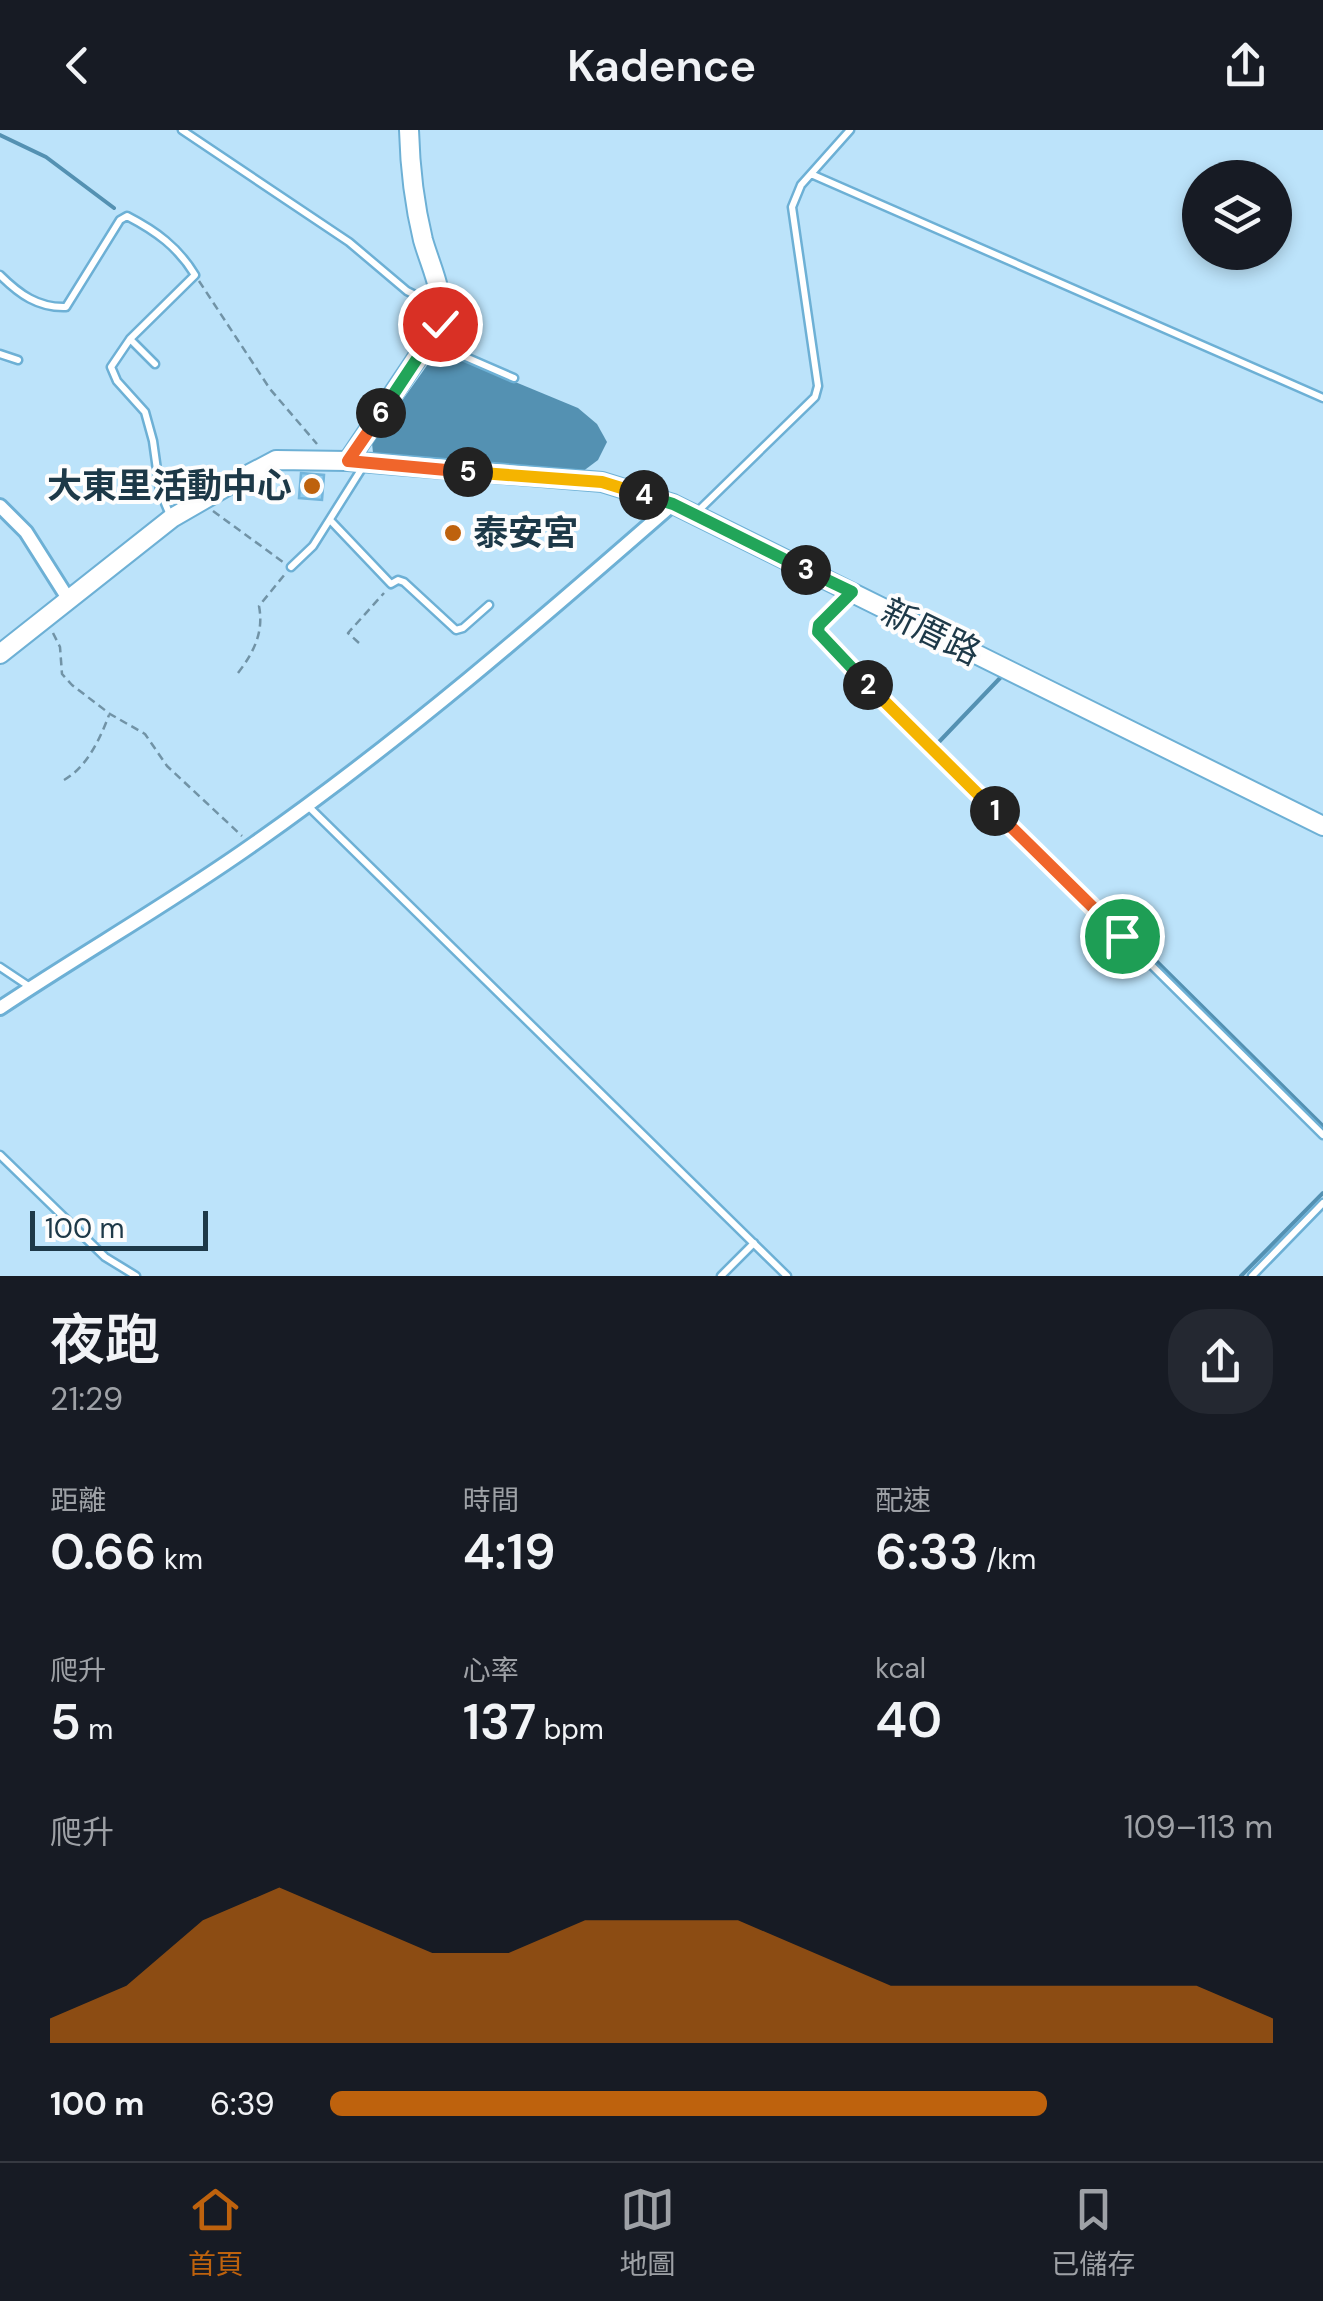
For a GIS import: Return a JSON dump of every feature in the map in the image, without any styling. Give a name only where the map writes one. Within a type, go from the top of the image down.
[{"type":"street","points":[[348,462],[440,324],[442,309],[416,205],[409,130]]},
{"type":"street","name":"新厝路","points":[[0,654],[172,518],[276,460],[602,482],[694,514],[1323,826]]},
{"type":"street","points":[[0,1008],[308,805],[494,660],[673,504]]},
{"type":"street","points":[[0,506],[26,532],[69,600]]},
{"type":"lane","points":[[182,130],[350,242],[406,291],[442,309]]},
{"type":"lane","points":[[694,514],[815,396],[818,386],[792,207],[801,185],[850,130]]},
{"type":"lane","points":[[810,174],[1323,398]]},
{"type":"lane","points":[[0,275],[30,300],[52,308],[66,307],[120,220],[127,216],[174,245],[195,275],[130,339],[111,367],[117,380],[145,412],[160,492],[172,518]]},
{"type":"lane","points":[[130,339],[155,364]]},
{"type":"lane","points":[[429,342],[514,378]]},
{"type":"lane","points":[[0,354],[18,360]]},
{"type":"lane","points":[[291,567],[314,546],[331,521],[348,462]]},
{"type":"lane","points":[[331,521],[391,584],[404,582],[456,630],[489,605]]},
{"type":"lane","points":[[852,592],[819,625],[821,638],[1323,1135]]},
{"type":"lane","points":[[308,805],[787,1276]]},
{"type":"lane","points":[[0,967],[31,988]]},
{"type":"lane","points":[[0,1156],[104,1257],[136,1276]]},
{"type":"lane","points":[[1252,1276],[1323,1204]]},
{"type":"lane","points":[[721,1276],[754,1243]]},
{"type":"path","points":[[195,275],[270,389],[348,462]]},
{"type":"path","points":[[199,501],[291,567],[259,606],[262,625],[251,657],[238,673]]},
{"type":"path","points":[[359,643],[348,633],[391,584]]},
{"type":"path","points":[[46,618],[60,647],[62,674],[110,714],[145,734],[167,766],[252,845]]},
{"type":"path","points":[[64,780],[76,773],[101,737],[110,714]]},
{"type":"water","points":[[438,350],[578,408],[597,424],[607,442],[598,460],[582,472],[373,453],[372,443]]},
{"type":"building","name":"大東里活動中心","points":[[301,473],[324,475],[322,500],[299,498]]},
{"type":"waterway","points":[[0,135],[46,157],[114,208]]},
{"type":"waterway","points":[[1001,677],[937,744],[1323,1126]]},
{"type":"waterway","points":[[1241,1276],[1323,1193]]},
{"type":"place","name":"大東里活動中心","points":[[312,486]]},
{"type":"place","name":"泰安宮","points":[[453,533]]},
{"type":"route","points":[[440,324],[348,461],[602,482],[673,504],[852,592],[819,625],[821,638],[1122,936]]}]
